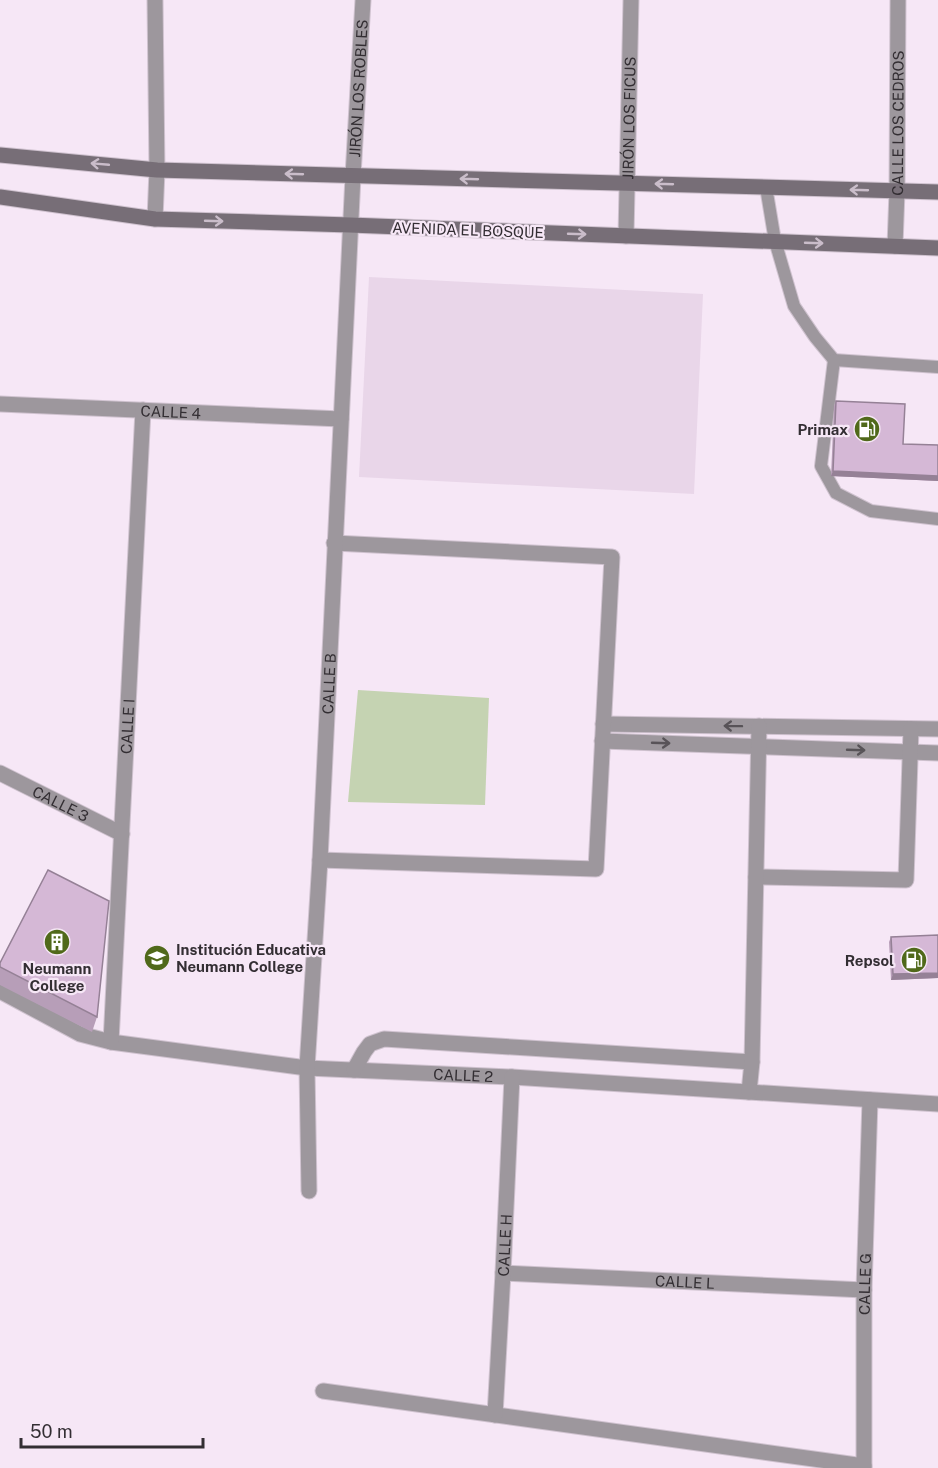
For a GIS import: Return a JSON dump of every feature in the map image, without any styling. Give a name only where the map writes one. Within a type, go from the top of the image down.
[{"type":"street","points":[[155,219],[156,0]]},
{"type":"street","name":"JIRÓN LOS ROBLES","points":[[353,176],[363,0]]},
{"type":"street","name":"JIRÓN LOS FICUS","points":[[626,236],[632,0]]},
{"type":"street","name":"CALLE LOS CEDROS","points":[[895,246],[898,0]]},
{"type":"street","points":[[0,155],[157,170],[938,192]]},
{"type":"street","name":"CALLE B","points":[[309,1191],[308,1068],[353,176]]},
{"type":"street","name":"AVENIDA EL BOSQUE","points":[[0,197],[155,219],[938,248]]},
{"type":"street","name":"CALLE 4","points":[[0,404],[341,419]]},
{"type":"street","name":"CALLE I","points":[[111,1042],[143,410]]},
{"type":"street","points":[[320,860],[596,869],[612,556],[334,543]]},
{"type":"street","points":[[603,724],[938,729]]},
{"type":"street","points":[[749,1092],[752,1062],[759,726]]},
{"type":"street","points":[[756,877],[906,880],[911,729]]},
{"type":"street","points":[[602,741],[938,753]]},
{"type":"street","name":"CALLE 3","points":[[0,773],[122,834]]},
{"type":"street","name":"CALLE 2","points":[[0,991],[80,1034],[111,1042],[308,1068],[512,1077],[938,1104]]},
{"type":"street","points":[[354,1070],[370,1044],[384,1039],[752,1062]]},
{"type":"street","name":"CALLE H","points":[[495,1415],[512,1077]]},
{"type":"street","name":"CALLE G","points":[[864,1467],[864,1290],[870,1100]]},
{"type":"street","name":"CALLE L","points":[[503,1273],[864,1290]]},
{"type":"street","points":[[323,1391],[864,1467]]},
{"type":"lane","points":[[766,187],[775,241],[794,306],[814,337],[834,360],[938,367]]},
{"type":"lane","points":[[834,360],[821,466],[836,493],[872,512],[938,519]]},
{"type":"shaded area","points":[[369,277],[703,294],[694,494],[359,477]]},
{"type":"green space","points":[[358,690],[489,698],[485,805],[348,802]]},
{"type":"building","name":"Primax","points":[[836,401],[905,404],[903,444],[938,445],[938,476],[833,471]]},
{"type":"building","name":"Neumann College","points":[[48,870],[109,901],[97,1017],[0,967]]},
{"type":"building","name":"Repsol","points":[[938,935],[938,973],[893,974],[891,937]]},
{"type":"place","name":"Primax","points":[[867,429]]},
{"type":"place","name":"Neumann College","points":[[57,942]]},
{"type":"place","name":"Institución Educativa Neumann College","points":[[157,958]]},
{"type":"place","name":"Repsol","points":[[914,960]]}]
